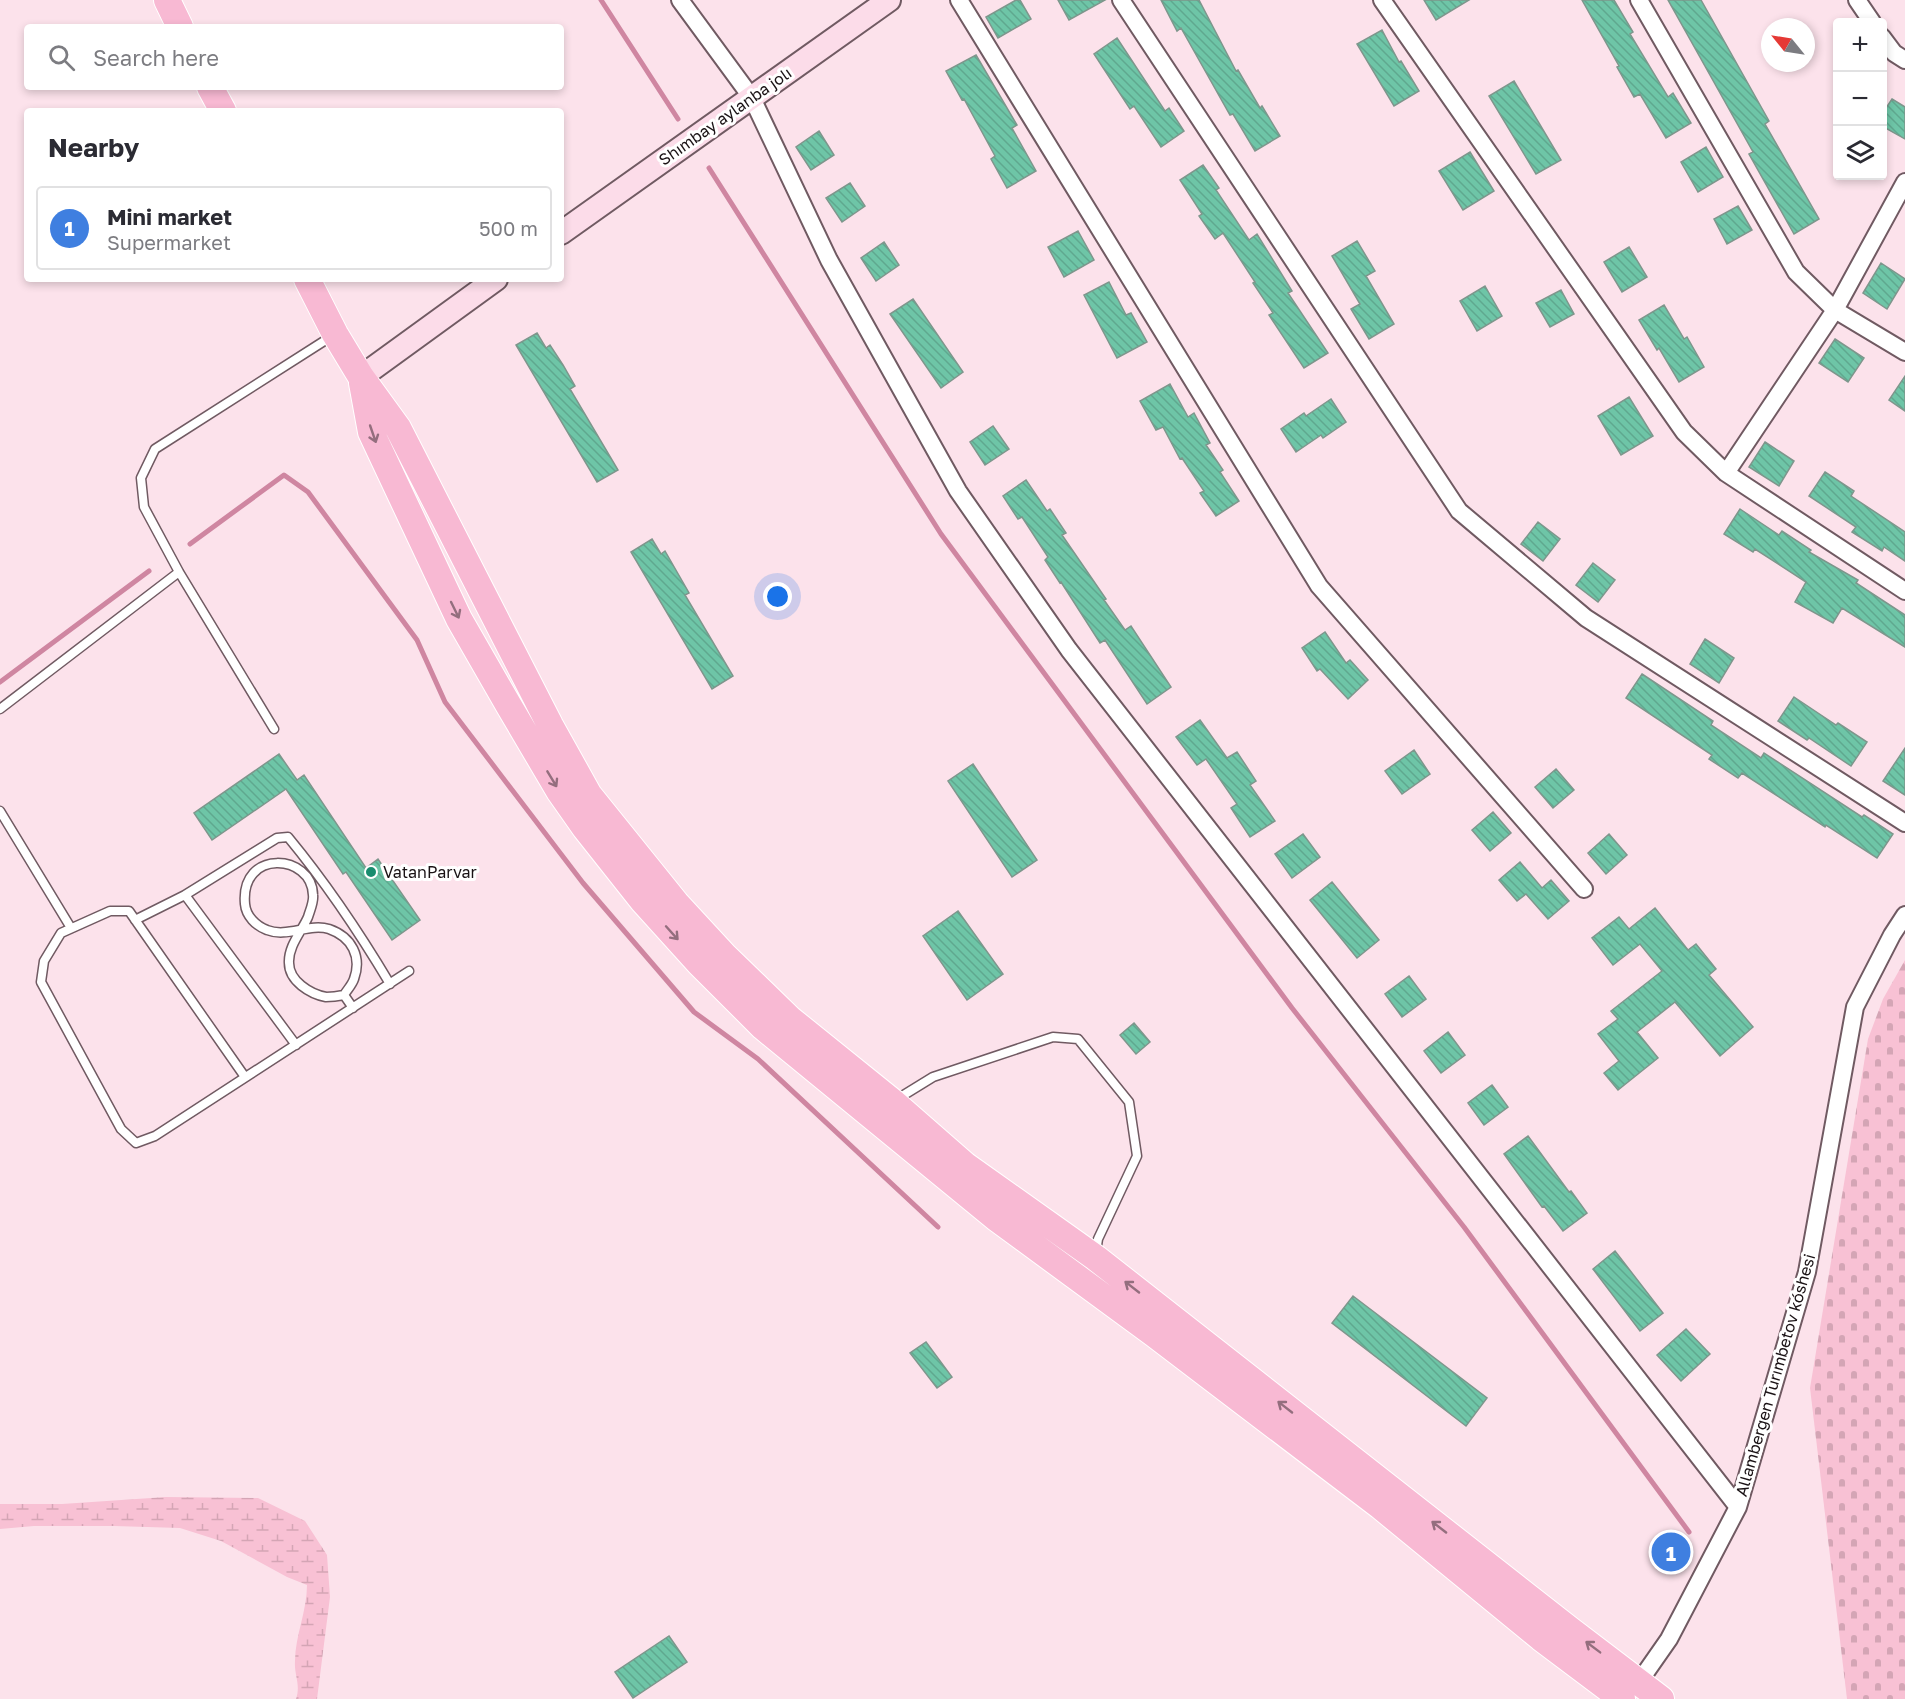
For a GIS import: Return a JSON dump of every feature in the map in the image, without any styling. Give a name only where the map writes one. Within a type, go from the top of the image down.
[{"type":"main road","points":[[167,0],[179,24]]},
{"type":"main road","name":"Shımbay aylanba jolı","points":[[564,231],[889,0]]},
{"type":"main road","points":[[212,90],[220,108]]},
{"type":"main road","points":[[309,282],[335,334],[398,428],[550,724],[589,795],[676,903],[724,955],[790,1019],[893,1102],[965,1165],[1096,1258],[1569,1629],[1631,1691]]},
{"type":"main road","points":[[361,376],[492,282]]},
{"type":"main road","points":[[361,376],[371,432],[459,619],[508,706],[559,791],[585,828],[642,900],[699,963],[763,1027],[996,1218],[1154,1334],[1380,1506],[1541,1638],[1631,1691],[1661,1699]]},
{"type":"street","points":[[680,0],[752,98],[830,260],[958,491],[1042,613],[1738,1507]]},
{"type":"street","points":[[959,0],[1319,586],[1584,889]]},
{"type":"street","points":[[1121,0],[1459,511],[1586,618],[1905,823]]},
{"type":"street","points":[[1382,0],[1684,432],[1726,473],[1905,591]]},
{"type":"street","points":[[1639,0],[1796,272],[1835,310],[1905,352]]},
{"type":"street","points":[[1857,0],[1869,18]]},
{"type":"street","points":[[1887,44],[1894,53],[1905,60]]},
{"type":"street","points":[[1726,473],[1835,310],[1905,182]]},
{"type":"street","name":"Allambergen Turımbetov kóshesi","points":[[1631,1691],[1669,1639],[1738,1507],[1807,1272],[1855,1007],[1892,935],[1905,915]]},
{"type":"lane","points":[[274,729],[179,572],[144,507],[141,478],[155,449],[335,334]]},
{"type":"lane","points":[[0,709],[179,572]]},
{"type":"lane","points":[[0,812],[71,928]]},
{"type":"lane","points":[[135,920],[185,895],[277,838],[288,837],[318,874],[390,984]]},
{"type":"lane","points":[[344,995],[327,997],[309,992],[295,979],[289,963],[292,948],[301,930],[311,907],[314,894],[308,878],[291,865],[270,862],[255,871],[244,891],[245,908],[253,922],[268,931],[284,933],[301,930],[321,927],[340,933],[352,944],[357,963],[353,980],[344,995]]},
{"type":"lane","points":[[185,895],[296,1045]]},
{"type":"lane","points":[[246,1077],[129,911],[110,911],[61,933],[44,961],[41,982],[121,1129],[136,1143],[155,1136],[390,984],[409,971]]},
{"type":"lane","points":[[344,995],[353,1008]]},
{"type":"lane","points":[[893,1102],[933,1077],[1053,1037],[1078,1039],[1129,1102],[1137,1156],[1098,1239],[1096,1258]]},
{"type":"green space","points":[[1905,960],[1905,1699],[1847,1699],[1810,1388],[1868,1039],[1883,999]]},
{"type":"green space","points":[[166,1497],[258,1498],[305,1521],[327,1555],[330,1597],[317,1699],[296,1699],[298,1689],[296,1652],[307,1585],[287,1577],[221,1541],[180,1528],[34,1526],[0,1529],[0,1504],[62,1504]]},
{"type":"building","points":[[1020,0],[1031,19],[998,38],[986,17]]},
{"type":"building","points":[[1058,0],[1105,0],[1069,20]]},
{"type":"building","points":[[1161,0],[1199,0],[1236,71],[1238,70],[1260,108],[1262,106],[1280,136],[1255,151],[1233,114],[1230,115],[1181,28],[1177,31]]},
{"type":"building","points":[[1424,0],[1469,0],[1436,20]]},
{"type":"building","points":[[1582,0],[1614,0],[1633,32],[1630,34],[1668,97],[1673,93],[1691,123],[1666,138],[1640,94],[1634,97]]},
{"type":"building","points":[[1668,0],[1701,0],[1769,121],[1765,124],[1819,219],[1794,234],[1749,154],[1753,152]]},
{"type":"building","points":[[1382,30],[1399,62],[1401,61],[1419,91],[1394,106],[1357,44]]},
{"type":"building","points":[[1117,38],[1165,111],[1169,108],[1184,131],[1161,147],[1134,106],[1130,109],[1094,54]]},
{"type":"building","points":[[976,55],[1017,125],[1012,128],[1036,171],[1007,188],[991,159],[995,156],[946,71]]},
{"type":"building","points":[[1514,81],[1561,160],[1536,174],[1489,96]]},
{"type":"building","points":[[1892,99],[1905,107],[1905,139],[1887,129],[1887,106]]},
{"type":"building","points":[[819,131],[834,155],[811,170],[796,147]]},
{"type":"building","points":[[1706,147],[1723,177],[1698,192],[1681,162]]},
{"type":"building","points":[[1470,152],[1494,191],[1463,210],[1439,171]]},
{"type":"building","points":[[1203,165],[1219,188],[1216,190],[1249,240],[1257,234],[1292,291],[1288,293],[1328,353],[1304,368],[1269,315],[1273,313],[1223,233],[1215,239],[1199,216],[1202,214],[1180,180]]},
{"type":"building","points":[[850,183],[865,206],[842,222],[826,198]]},
{"type":"building","points":[[1738,206],[1752,230],[1727,244],[1714,219]]},
{"type":"building","points":[[1078,231],[1094,260],[1064,277],[1048,247]]},
{"type":"building","points":[[1357,241],[1375,271],[1366,276],[1394,324],[1369,339],[1351,309],[1360,304],[1332,256]]},
{"type":"building","points":[[884,242],[899,265],[876,281],[861,258]]},
{"type":"building","points":[[1629,247],[1647,277],[1622,292],[1604,262]]},
{"type":"building","points":[[1881,263],[1905,279],[1887,309],[1863,293]]},
{"type":"building","points":[[1109,282],[1126,315],[1131,313],[1147,342],[1117,358],[1084,295]]},
{"type":"building","points":[[1485,286],[1502,316],[1477,331],[1460,301]]},
{"type":"building","points":[[1561,290],[1574,314],[1550,327],[1536,303]]},
{"type":"building","points":[[913,299],[963,372],[941,388],[890,314]]},
{"type":"building","points":[[1664,305],[1684,339],[1687,337],[1704,367],[1679,382],[1639,320]]},
{"type":"building","points":[[537,333],[546,348],[550,345],[563,365],[575,386],[570,389],[618,470],[597,482],[516,345]]},
{"type":"building","points":[[1835,339],[1864,358],[1848,382],[1819,363]]},
{"type":"building","points":[[1905,376],[1905,411],[1889,400]]},
{"type":"building","points":[[1170,384],[1188,417],[1194,413],[1210,443],[1206,445],[1223,470],[1220,472],[1239,501],[1216,516],[1200,493],[1204,491],[1182,458],[1180,459],[1163,427],[1156,430],[1140,401]]},
{"type":"building","points":[[1629,397],[1653,436],[1621,455],[1598,416]]},
{"type":"building","points":[[1331,399],[1346,422],[1323,438],[1321,435],[1296,452],[1281,429],[1304,413],[1306,416]]},
{"type":"building","points":[[993,426],[1009,449],[985,465],[970,442]]},
{"type":"building","points":[[1765,442],[1794,461],[1779,486],[1749,467]]},
{"type":"building","points":[[1825,472],[1854,491],[1851,496],[1905,532],[1905,561],[1884,547],[1882,551],[1852,532],[1856,527],[1809,496]]},
{"type":"building","points":[[1026,480],[1047,511],[1050,509],[1066,533],[1062,535],[1125,630],[1131,626],[1171,687],[1147,704],[1105,640],[1100,643],[1045,560],[1048,557],[1022,517],[1018,519],[1003,496]]},
{"type":"building","points":[[1740,509],[1779,535],[1782,531],[1811,550],[1809,552],[1858,580],[1856,583],[1905,615],[1905,647],[1842,608],[1833,623],[1795,602],[1806,582],[1755,549],[1753,552],[1724,534]]},
{"type":"building","points":[[1538,522],[1560,539],[1543,561],[1521,544]]},
{"type":"building","points":[[652,539],[661,554],[665,551],[689,593],[685,595],[733,676],[712,689],[631,552]]},
{"type":"building","points":[[1593,563],[1615,580],[1598,602],[1576,585]]},
{"type":"building","points":[[1325,632],[1346,663],[1350,660],[1368,680],[1348,699],[1320,669],[1317,671],[1302,648]]},
{"type":"building","points":[[1705,639],[1734,658],[1719,683],[1690,664]]},
{"type":"building","points":[[1642,674],[1713,721],[1711,725],[1761,758],[1764,753],[1862,817],[1864,815],[1893,834],[1877,858],[1742,773],[1738,778],[1709,759],[1712,755],[1626,698]]},
{"type":"building","points":[[1794,697],[1867,742],[1851,766],[1778,721]]},
{"type":"building","points":[[1200,720],[1227,758],[1237,752],[1256,781],[1250,785],[1275,821],[1250,837],[1231,808],[1237,804],[1206,759],[1197,765],[1176,737]]},
{"type":"building","points":[[1905,748],[1905,795],[1883,781]]},
{"type":"building","points":[[1414,750],[1430,774],[1402,794],[1385,771]]},
{"type":"building","points":[[279,754],[297,780],[304,775],[366,868],[378,859],[420,920],[392,940],[346,872],[343,874],[286,789],[212,840],[194,813]]},
{"type":"building","points":[[973,764],[1037,860],[1012,877],[948,781]]},
{"type":"building","points":[[1556,769],[1574,790],[1553,808],[1535,787]]},
{"type":"building","points":[[1493,812],[1511,833],[1490,851],[1472,830]]},
{"type":"building","points":[[1303,834],[1320,857],[1292,878],[1275,854]]},
{"type":"building","points":[[1609,834],[1627,855],[1606,874],[1588,853]]},
{"type":"building","points":[[1520,862],[1542,888],[1551,880],[1569,901],[1548,919],[1526,894],[1517,901],[1499,880]]},
{"type":"building","points":[[1332,882],[1379,940],[1357,958],[1310,900]]},
{"type":"building","points":[[1655,908],[1688,950],[1696,944],[1716,969],[1709,975],[1753,1027],[1720,1056],[1675,1002],[1637,1032],[1658,1058],[1618,1090],[1604,1073],[1619,1061],[1598,1034],[1618,1019],[1611,1011],[1662,971],[1640,944],[1613,965],[1592,938],[1619,917],[1629,929]]},
{"type":"building","points":[[958,911],[1003,974],[967,1000],[923,936]]},
{"type":"building","points":[[1409,976],[1426,999],[1402,1017],[1385,994]]},
{"type":"building","points":[[1134,1023],[1150,1042],[1136,1054],[1120,1035]]},
{"type":"building","points":[[1448,1032],[1465,1055],[1441,1073],[1424,1051]]},
{"type":"building","points":[[1492,1085],[1508,1107],[1484,1125],[1468,1103]]},
{"type":"building","points":[[1528,1136],[1587,1213],[1563,1231],[1544,1206],[1542,1207],[1504,1154]]},
{"type":"building","points":[[1615,1251],[1663,1313],[1640,1331],[1593,1269]]},
{"type":"building","points":[[1353,1296],[1487,1398],[1466,1426],[1332,1323]]},
{"type":"building","points":[[1686,1329],[1710,1354],[1681,1381],[1657,1355]]},
{"type":"building","points":[[926,1342],[952,1377],[937,1388],[910,1353]]},
{"type":"building","points":[[1667,1547],[1679,1554],[1667,1573],[1655,1566]]},
{"type":"building","points":[[669,1636],[687,1662],[633,1698],[615,1672]]},
{"type":"waterway","points":[[601,0],[678,119]]},
{"type":"waterway","points":[[709,168],[941,534],[1292,1008],[1464,1227],[1689,1532]]},
{"type":"waterway","points":[[190,544],[284,475],[308,492],[417,640],[445,702],[583,883],[694,1012],[758,1059],[938,1227]]},
{"type":"waterway","points":[[0,682],[149,571]]},
{"type":"place","name":"VatanParvar","points":[[371,872]]},
{"type":"place","name":"Mini market","points":[[1671,1552]]}]
